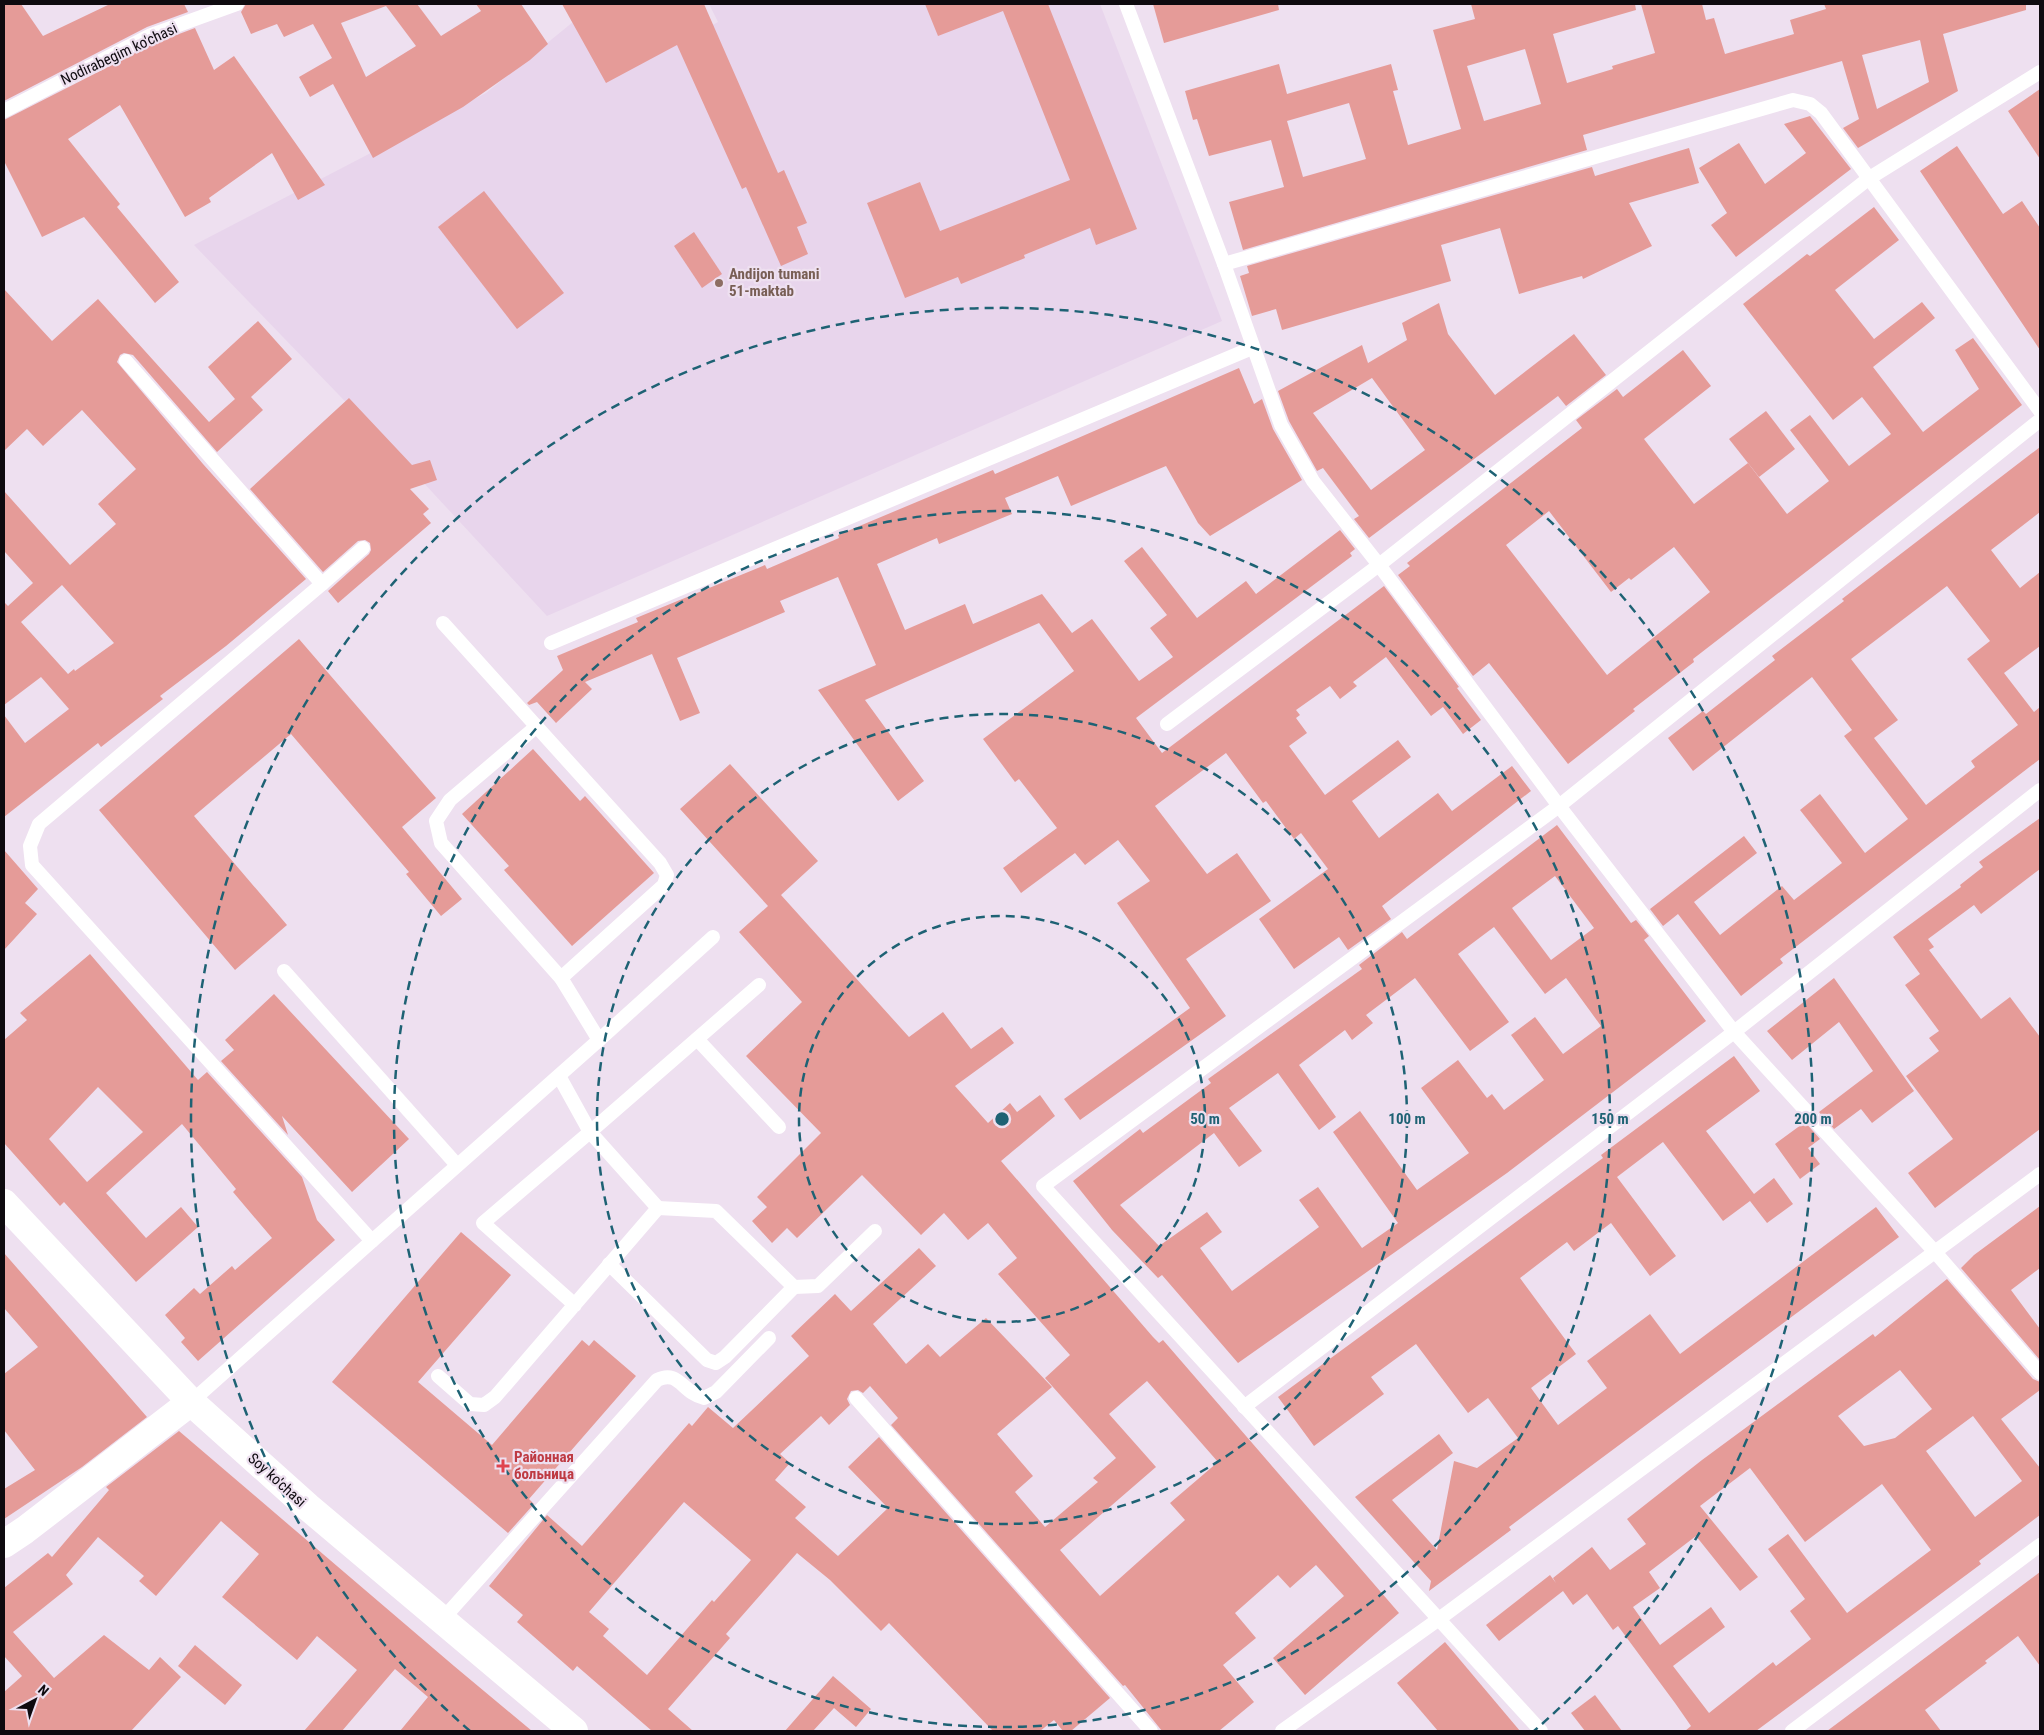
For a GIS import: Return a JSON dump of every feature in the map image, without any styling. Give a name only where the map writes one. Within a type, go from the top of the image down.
[{"type":"main road","name":"Soy ko'chasi","points":[[4,1203],[191,1402],[308,1507],[441,1621],[574,1731]]},
{"type":"main road","points":[[4,1544],[25,1530],[191,1402]]},
{"type":"lane","name":"Nodirabegim ko'chasi","points":[[4,111],[151,35],[237,4]]},
{"type":"lane","points":[[1126,4],[1224,264],[1252,348],[1281,425],[1313,481],[1379,564],[1558,806],[1734,1032],[1935,1252],[2040,1373]]},
{"type":"lane","points":[[1167,724],[1379,564],[1868,178],[2040,72]]},
{"type":"lane","points":[[1224,264],[1793,100],[1810,104],[1821,114],[2040,411]]},
{"type":"lane","points":[[551,643],[1252,348]]},
{"type":"lane","points":[[126,360],[322,584]]},
{"type":"lane","points":[[1541,1731],[1043,1186],[1558,806],[2040,420]]},
{"type":"lane","points":[[363,548],[39,824],[30,846],[32,865],[372,1241]]},
{"type":"lane","points":[[443,623],[660,863],[667,874],[664,886],[561,978]]},
{"type":"lane","points":[[537,726],[450,800],[436,821],[441,843],[561,978],[599,1040]]},
{"type":"lane","points":[[1244,1407],[1734,1032],[2040,790]]},
{"type":"lane","points":[[191,1402],[714,937]]},
{"type":"lane","points":[[284,970],[458,1165]]},
{"type":"lane","points":[[575,1305],[482,1223],[759,985]]},
{"type":"lane","points":[[697,1039],[779,1127]]},
{"type":"lane","points":[[559,1076],[590,1132],[658,1208],[716,1211],[794,1287]]},
{"type":"lane","points":[[1282,1731],[1439,1620],[2040,1174]]},
{"type":"lane","points":[[438,1376],[470,1404],[484,1405],[495,1397],[658,1208]]},
{"type":"lane","points":[[609,1264],[707,1360],[716,1363],[794,1287],[818,1286],[875,1231]]},
{"type":"lane","points":[[441,1621],[657,1380],[665,1376],[674,1377],[693,1396],[704,1398],[716,1392],[770,1338]]},
{"type":"lane","points":[[856,1398],[1151,1731]]},
{"type":"lane","points":[[1792,1731],[2040,1545]]},
{"type":"shaded area","name":"Andijon tumani 51-maktab","points":[[595,4],[635,67],[718,22],[709,4],[1100,4],[1222,321],[547,616],[421,480],[194,245],[486,93]]},
{"type":"building","points":[[4,4],[21,4],[43,36],[110,4],[184,4],[188,12],[147,27],[4,101]]},
{"type":"building","points":[[246,4],[417,4],[441,36],[481,11],[476,4],[521,4],[548,44],[530,60],[463,107],[373,158],[333,84],[310,97],[299,77],[332,58],[313,24],[284,37],[277,24],[251,34],[241,12]],"holes":[[[386,6],[416,46],[366,77],[341,23]]]},
{"type":"building","points":[[562,4],[704,4],[778,173],[784,170],[807,223],[797,227],[808,254],[781,266],[746,187],[742,189],[677,45],[606,83]]},
{"type":"building","points":[[925,4],[1048,4],[1137,229],[1096,245],[1090,228],[1024,255],[1025,258],[961,284],[958,277],[905,298],[867,203],[920,182],[940,231],[1070,180],[1003,11],[938,36]]},
{"type":"building","points":[[1153,4],[1278,4],[1279,10],[1164,43]]},
{"type":"building","points":[[1471,4],[1635,4],[1636,10],[1553,34],[1567,83],[1613,69],[1612,66],[1655,53],[1641,4],[1702,4],[1706,20],[1714,18],[1725,54],[1794,34],[1790,20],[1826,9],[1824,4],[2026,4],[2026,10],[1943,34],[1958,91],[1858,148],[1843,128],[1859,119],[1842,61],[1583,135],[1587,150],[1243,250],[1229,202],[1284,187],[1271,140],[1209,156],[1197,119],[1193,120],[1185,91],[1279,64],[1287,94],[1391,64],[1398,90],[1393,91],[1408,145],[1461,129],[1433,30],[1475,19]],"holes":[[[1920,40],[1929,82],[1877,109],[1862,55]],[[1525,49],[1541,104],[1484,121],[1467,66]],[[1349,103],[1366,159],[1303,177],[1287,121]]]},
{"type":"building","points":[[195,28],[214,70],[234,56],[325,185],[298,200],[272,153],[209,198],[211,202],[185,217],[120,105],[68,139],[120,204],[117,207],[179,282],[155,303],[84,217],[42,237],[4,161],[4,120],[155,43]]},
{"type":"building","points":[[2040,89],[2040,159],[2008,111]]},
{"type":"building","points":[[1810,116],[1851,169],[1736,257],[1711,225],[1727,213],[1699,168],[1739,143],[1765,184],[1806,153],[1784,124]]},
{"type":"building","points":[[1957,146],[2003,214],[2022,201],[2040,228],[2040,350],[1920,171]]},
{"type":"building","points":[[1689,148],[1699,183],[1629,203],[1652,246],[1583,279],[1582,276],[1519,294],[1500,228],[1441,245],[1451,281],[1282,330],[1276,309],[1252,316],[1240,276],[1249,273],[1247,266],[1592,167],[1595,176]]},
{"type":"building","points":[[484,191],[564,293],[517,329],[438,227]]},
{"type":"building","points":[[1874,207],[1899,240],[1835,290],[1874,339],[1922,302],[1935,318],[1873,367],[1923,432],[1979,389],[1955,350],[1973,338],[2022,405],[1693,659],[1694,662],[1633,709],[1635,711],[1568,764],[1489,663],[1473,676],[1398,575],[1410,566],[1407,563],[1582,428],[1576,420],[1617,389],[1623,397],[1683,350],[1711,386],[1644,439],[1694,504],[1748,463],[1787,514],[1829,481],[1790,430],[1810,415],[1849,466],[1891,434],[1862,397],[1833,420],[1743,304],[1807,254],[1810,256]],"holes":[[[1549,511],[1611,592],[1629,578],[1631,580],[1674,547],[1710,592],[1607,675],[1506,545]]]},
{"type":"building","points":[[694,232],[722,274],[702,288],[674,246]]},
{"type":"building","points":[[4,289],[52,341],[98,299],[209,422],[235,399],[208,367],[258,321],[292,359],[251,397],[263,410],[217,452],[133,355],[124,353],[120,355],[117,362],[203,464],[306,579],[226,646],[160,696],[163,699],[101,747],[98,743],[4,817],[4,715],[25,743],[69,709],[41,677],[4,705],[4,602],[8,606],[33,583],[4,551],[4,491],[70,565],[116,524],[98,504],[136,469],[82,410],[43,446],[27,429],[4,451]],"holes":[[[62,585],[114,643],[68,674],[21,622]]]},
{"type":"building","points":[[1439,303],[1448,334],[1495,395],[1574,334],[1606,375],[1566,406],[1558,396],[1369,538],[1354,519],[1359,516],[1323,468],[1317,471],[1289,421],[1278,391],[1362,345],[1368,363],[1407,340],[1402,323]],"holes":[[[1372,378],[1425,450],[1371,490],[1313,413]]]},
{"type":"building","points":[[1239,368],[1254,404],[1262,399],[1273,429],[1302,480],[1210,536],[1198,523],[1166,466],[1071,506],[1058,476],[1005,498],[1012,514],[939,544],[937,538],[877,564],[905,630],[965,604],[973,624],[1042,594],[1072,633],[1092,619],[1139,681],[1173,657],[1150,628],[1167,615],[1124,561],[1142,547],[1197,618],[1246,581],[1256,594],[1340,530],[1355,549],[1350,553],[1352,556],[1136,718],[1162,753],[1384,586],[1459,687],[1457,688],[1481,720],[1463,734],[1443,707],[1431,716],[1386,657],[1353,682],[1357,686],[1340,699],[1330,686],[1296,710],[1300,715],[1296,718],[1307,733],[1289,746],[1325,795],[1398,740],[1411,757],[1352,801],[1379,838],[1438,793],[1452,811],[1512,766],[1531,791],[1382,906],[1391,919],[1348,950],[1339,937],[1294,969],[1259,919],[1328,869],[1301,833],[1294,839],[1266,801],[1263,803],[1226,753],[1155,806],[1207,874],[1237,853],[1271,901],[1186,959],[1226,1016],[1080,1120],[1064,1099],[1190,1008],[1117,903],[1150,881],[1118,840],[1085,865],[1075,853],[1021,893],[1003,868],[1057,828],[1019,779],[1015,782],[983,739],[1074,671],[1039,623],[865,700],[924,781],[898,801],[818,690],[876,665],[838,577],[780,601],[785,612],[677,658],[700,713],[680,721],[652,654],[585,682],[592,689],[556,723],[537,702],[529,705],[527,703],[563,670],[557,656],[638,622],[636,618],[765,565],[767,569],[839,538],[838,535],[993,470],[995,474]]},
{"type":"building","points":[[349,398],[412,465],[430,460],[437,480],[410,489],[429,509],[423,514],[431,523],[338,603],[328,591],[369,554],[371,550],[370,543],[365,540],[358,541],[323,572],[250,489]]},
{"type":"building","points":[[1766,411],[1795,449],[1759,477],[1729,439]]},
{"type":"building","points":[[2040,447],[2040,512],[1991,550],[2020,588],[2040,572],[2040,646],[2004,673],[2034,712],[2040,707],[2040,759],[1780,959],[1783,963],[1741,996],[1678,914],[1663,926],[1650,909],[1744,836],[1757,853],[1694,902],[1720,935],[1782,886],[1794,900],[1842,863],[1800,810],[1820,794],[1865,853],[1908,819],[1844,736],[1852,730],[1812,677],[1693,771],[1668,738],[1703,711],[1706,714],[1775,660],[1772,656],[1844,601],[1842,599]],"holes":[[[1947,586],[1990,641],[1967,659],[2018,725],[1971,761],[1975,767],[1926,805],[1874,738],[1898,720],[1851,659]]]},
{"type":"building","points":[[299,639],[436,798],[402,827],[462,899],[441,916],[406,874],[409,872],[291,734],[194,816],[287,925],[235,970],[99,810]]},
{"type":"building","points":[[533,749],[580,801],[585,796],[654,873],[572,946],[504,870],[509,866],[462,814]]},
{"type":"building","points":[[730,764],[818,861],[781,895],[909,1037],[943,1012],[971,1049],[1002,1027],[1014,1043],[955,1086],[988,1123],[1010,1103],[1017,1112],[1040,1095],[1055,1116],[1001,1161],[1153,1337],[1159,1343],[1163,1340],[1399,1613],[1305,1695],[1273,1658],[1344,1596],[1316,1565],[1290,1588],[1278,1575],[1235,1613],[1256,1638],[1223,1665],[1254,1702],[1219,1731],[1162,1731],[1125,1685],[1123,1686],[891,1425],[898,1418],[870,1386],[863,1393],[858,1390],[851,1391],[847,1399],[850,1405],[829,1425],[821,1416],[780,1454],[790,1463],[775,1480],[806,1507],[795,1518],[838,1556],[888,1508],[848,1467],[879,1437],[1110,1698],[1071,1731],[1063,1731],[1054,1720],[1040,1731],[993,1731],[889,1623],[881,1631],[830,1580],[797,1553],[726,1634],[730,1638],[668,1709],[693,1731],[652,1731],[577,1666],[573,1671],[517,1622],[523,1615],[489,1586],[547,1515],[582,1546],[689,1423],[692,1426],[708,1407],[733,1428],[809,1356],[791,1336],[835,1294],[851,1311],[919,1248],[936,1266],[873,1324],[906,1364],[928,1344],[940,1357],[986,1318],[1052,1387],[997,1434],[1033,1476],[1015,1492],[1045,1527],[1098,1482],[1093,1478],[1116,1458],[1045,1378],[1070,1355],[998,1274],[1017,1258],[988,1223],[968,1240],[944,1213],[921,1235],[862,1175],[797,1238],[787,1228],[772,1243],[752,1221],[767,1207],[757,1197],[821,1133],[746,1056],[802,1002],[739,932],[768,906],[680,809]],"holes":[[[1147,1381],[1218,1462],[1170,1503],[1185,1520],[1100,1596],[1060,1550],[1156,1467],[1109,1414]],[[684,1502],[751,1560],[714,1602],[712,1600],[647,1675],[603,1636],[609,1629],[589,1612]]]},
{"type":"building","points":[[2040,818],[2040,869],[1981,914],[1974,905],[1928,939],[1934,947],[1929,950],[1981,1019],[2010,997],[2040,1037],[2040,1129],[1935,1208],[1908,1173],[1953,1139],[1906,1076],[1939,1051],[1929,1038],[1939,1031],[1905,985],[1920,974],[1893,937],[1961,887],[1960,885],[1983,867],[1979,862]]},
{"type":"building","points":[[1557,825],[1631,923],[1636,920],[1649,936],[1644,940],[1706,1021],[1507,1173],[1238,1363],[1162,1275],[1158,1278],[1112,1230],[1073,1181],[1140,1129],[1143,1133],[1211,1083],[1208,1079],[1362,969],[1359,965],[1402,932],[1407,939]],"holes":[[[1555,876],[1594,928],[1551,960],[1512,908]],[[1494,927],[1545,994],[1566,978],[1601,1026],[1563,1054],[1535,1017],[1511,1035],[1544,1080],[1504,1110],[1492,1094],[1487,1098],[1458,1060],[1421,1088],[1469,1153],[1417,1190],[1360,1111],[1333,1132],[1398,1223],[1362,1248],[1318,1187],[1299,1200],[1319,1227],[1232,1291],[1200,1248],[1222,1232],[1207,1212],[1159,1246],[1120,1205],[1214,1133],[1239,1167],[1262,1151],[1229,1108],[1278,1073],[1319,1130],[1336,1117],[1299,1065],[1345,1030],[1352,1040],[1373,1023],[1366,1015],[1415,978],[1470,1051],[1509,1022],[1458,954]]]},
{"type":"building","points":[[4,850],[38,889],[25,903],[37,914],[4,950]]},
{"type":"building","points":[[90,954],[198,1080],[207,1072],[302,1177],[317,1220],[335,1240],[198,1361],[181,1342],[185,1338],[165,1315],[194,1288],[200,1294],[232,1266],[235,1270],[272,1238],[233,1192],[236,1189],[182,1124],[106,1193],[146,1238],[181,1207],[198,1227],[136,1282],[64,1202],[60,1206],[4,1143],[4,1040],[27,1020],[20,1013]],"holes":[[[98,1087],[143,1132],[87,1182],[49,1139]]]},
{"type":"building","points":[[1834,978],[1914,1091],[1872,1123],[1861,1109],[1834,1129],[1819,1112],[1873,1071],[1839,1022],[1792,1060],[1767,1031]]},
{"type":"building","points":[[274,994],[409,1139],[352,1192],[282,1116],[288,1135],[221,1061],[234,1050],[225,1040]]},
{"type":"building","points":[[1734,1056],[1760,1091],[1706,1131],[1754,1194],[1774,1178],[1793,1204],[1767,1223],[1750,1201],[1723,1221],[1663,1142],[1617,1177],[1676,1256],[1650,1276],[1611,1223],[1574,1251],[1567,1242],[1520,1278],[1576,1354],[1531,1388],[1558,1425],[1607,1388],[1587,1361],[1650,1314],[1680,1354],[1876,1207],[1899,1237],[1509,1527],[1511,1530],[1429,1591],[1431,1581],[1355,1497],[1439,1434],[1453,1453],[1392,1500],[1437,1550],[1454,1461],[1477,1468],[1518,1438],[1488,1398],[1468,1413],[1416,1344],[1371,1377],[1384,1394],[1314,1446],[1278,1397],[1603,1158],[1601,1155]]},
{"type":"building","points":[[1805,1122],[1820,1139],[1808,1148],[1820,1164],[1800,1179],[1775,1144]]},
{"type":"building","points":[[2040,1206],[2040,1268],[2011,1290],[2040,1329],[2040,1360],[1961,1268],[1974,1255]]},
{"type":"building","points":[[461,1232],[511,1275],[418,1382],[492,1445],[582,1340],[589,1346],[594,1340],[636,1376],[529,1499],[534,1504],[508,1533],[332,1382]]},
{"type":"building","points":[[4,1253],[147,1417],[82,1467],[4,1519],[4,1489],[35,1470],[4,1430],[4,1374],[38,1347],[4,1308]]},
{"type":"building","points":[[1947,1279],[2033,1379],[2040,1382],[2040,1390],[2001,1419],[2040,1468],[2040,1515],[1979,1561],[1981,1564],[1756,1731],[1685,1731],[1691,1726],[1675,1703],[1618,1626],[1613,1630],[1587,1594],[1573,1605],[1563,1591],[1499,1641],[1486,1625],[1550,1575],[1556,1583],[1553,1578],[1592,1547],[1610,1570],[1646,1544],[1627,1519],[1702,1460],[1873,1334],[1875,1337]],"holes":[[[1900,1370],[1932,1409],[1895,1438],[1864,1446],[1838,1416]],[[1973,1416],[2022,1481],[1975,1517],[1926,1451]],[[1750,1468],[1805,1542],[1882,1484],[1931,1550],[1847,1613],[1788,1534],[1768,1549],[1805,1599],[1790,1611],[1811,1639],[1776,1666],[1773,1662],[1709,1713],[1673,1666],[1725,1627],[1711,1607],[1660,1645],[1633,1607],[1660,1588],[1649,1572],[1696,1536],[1740,1591],[1758,1577],[1700,1506]]]},
{"type":"building","points":[[179,1431],[532,1731],[400,1731],[428,1697],[395,1669],[342,1731],[304,1731],[357,1670],[317,1636],[297,1660],[222,1597],[259,1554],[221,1521],[156,1596],[139,1581],[144,1576],[98,1537],[66,1575],[73,1584],[13,1632],[54,1678],[104,1635],[149,1670],[160,1657],[181,1677],[131,1731],[4,1731],[4,1692],[22,1676],[4,1656],[4,1588],[48,1553],[52,1557],[109,1490],[106,1487]]},
{"type":"building","points":[[2040,1572],[2040,1666],[2018,1636],[1985,1661],[1987,1663],[1925,1710],[1941,1731],[1827,1731]]},
{"type":"building","points":[[1445,1642],[1520,1731],[1438,1731],[1397,1683]]},
{"type":"building","points":[[195,1645],[242,1685],[225,1705],[178,1666]]},
{"type":"building","points":[[833,1676],[871,1709],[856,1727],[834,1708],[813,1731],[785,1731]]},
{"type":"building","points":[[1595,1695],[1622,1731],[1585,1731],[1571,1713]]},
{"type":"place","name":"Andijon tumani 51-maktab","points":[[719,283]]},
{"type":"place","name":"Районная больница","points":[[503,1466]]}]
